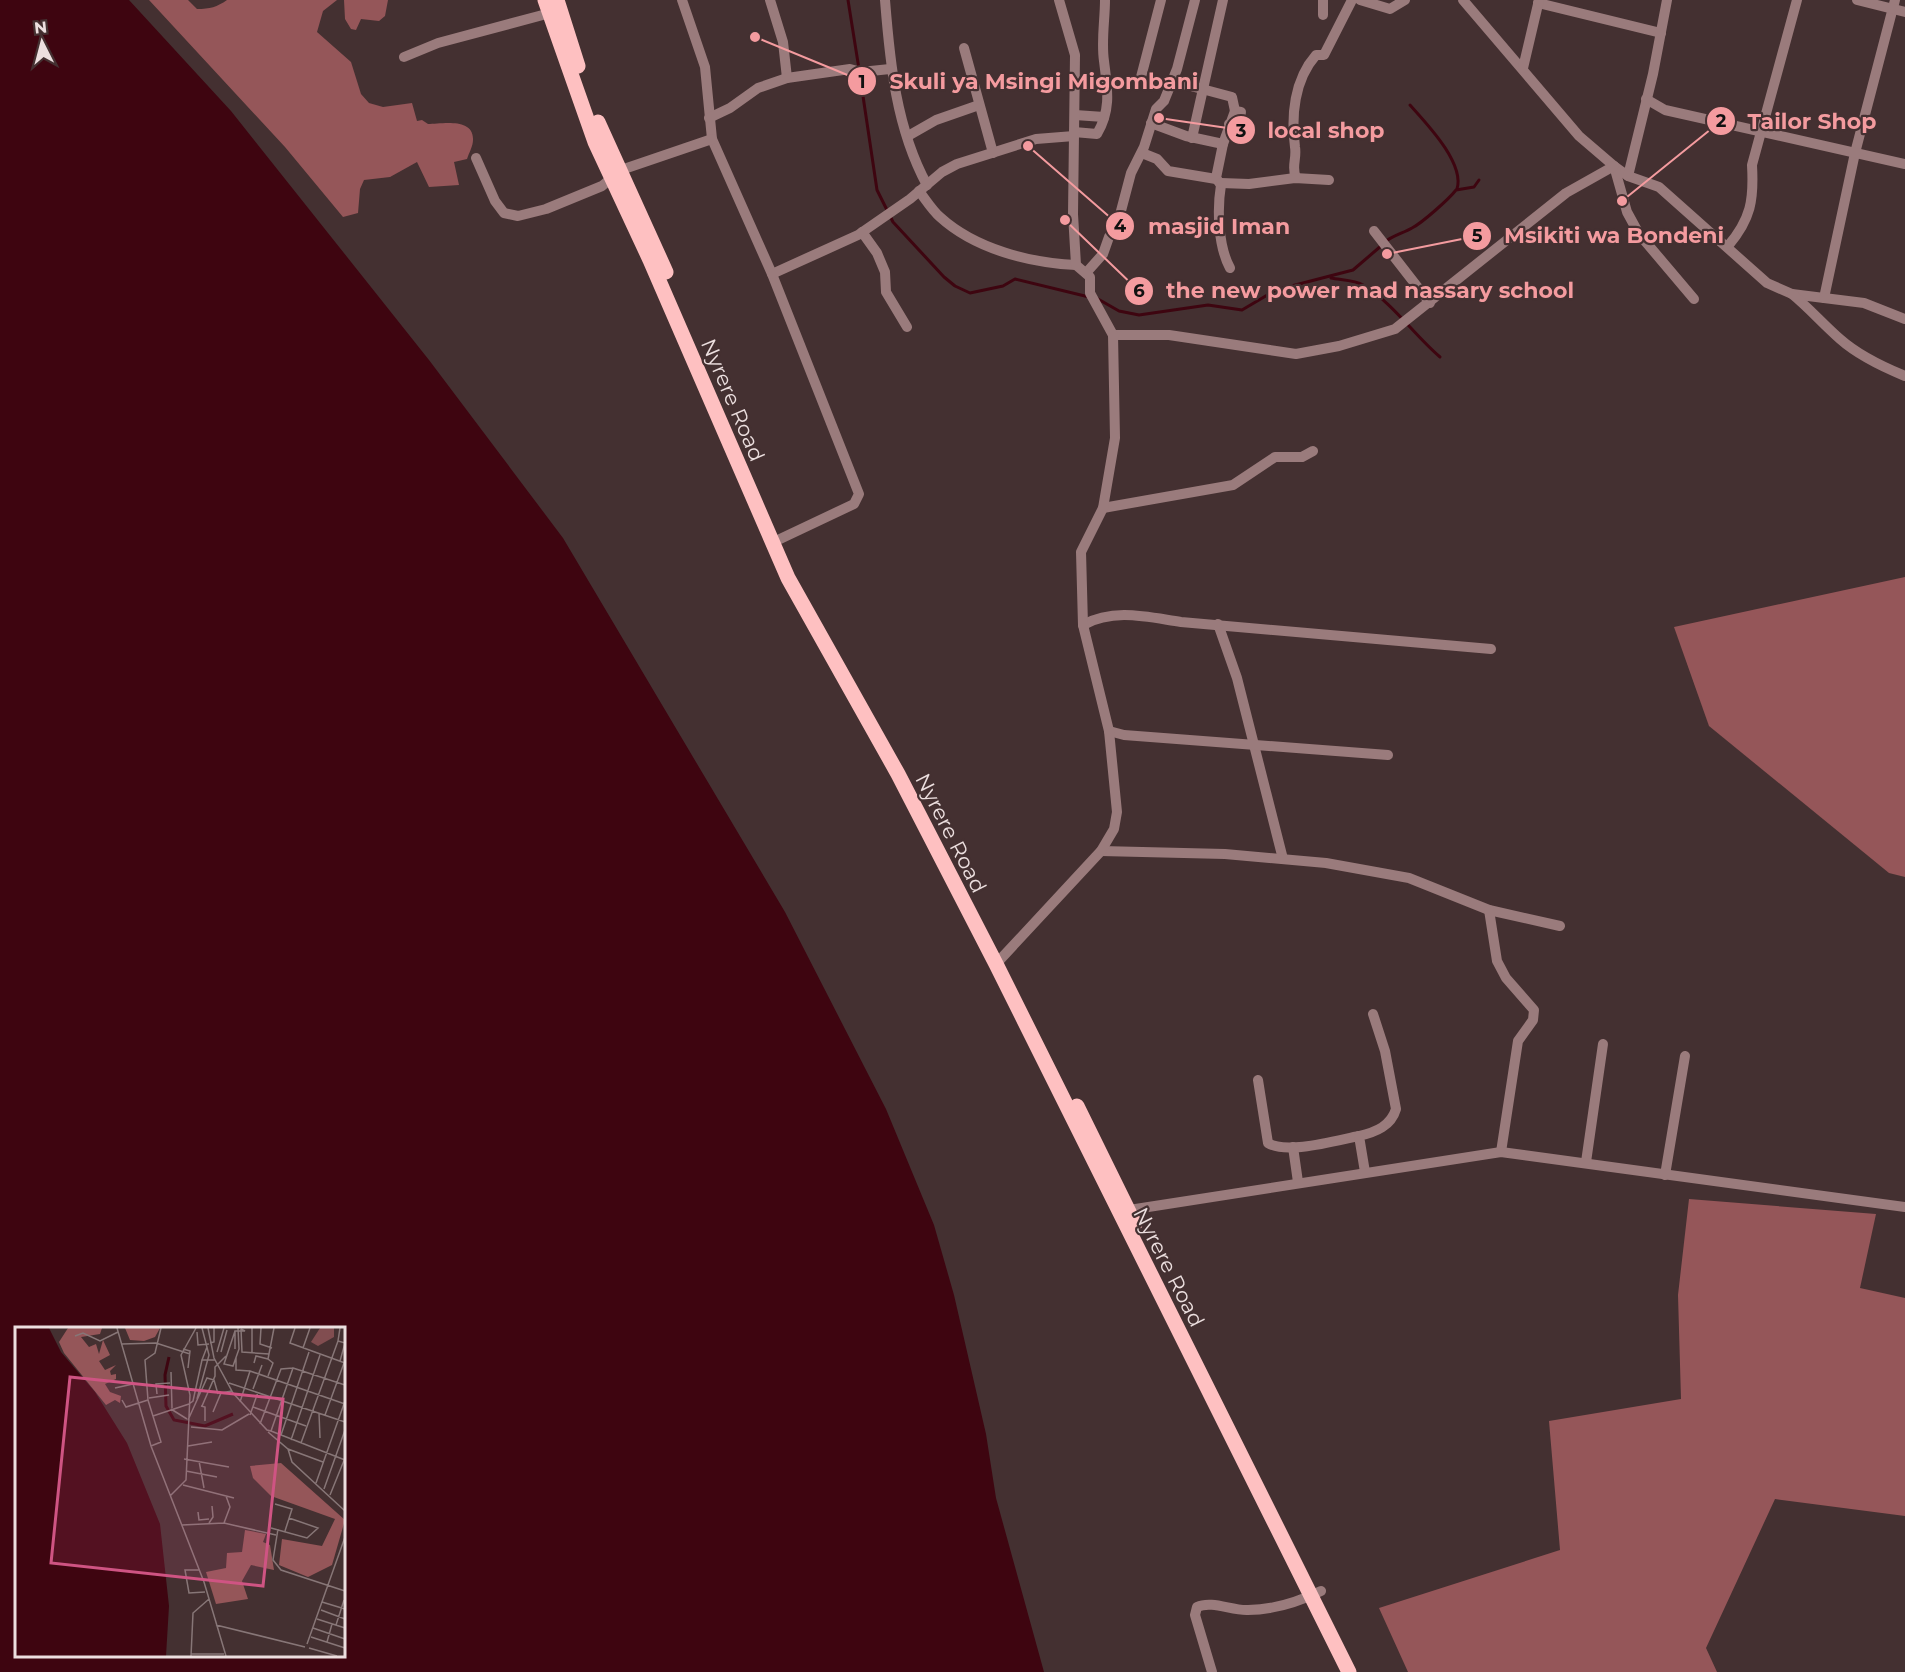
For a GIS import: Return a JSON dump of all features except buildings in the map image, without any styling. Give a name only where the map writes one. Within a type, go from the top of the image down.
[{"type":"main road","name":"Nyrere Road","points":[[553,6],[586,119],[616,174],[780,539],[836,646],[906,769],[999,961],[1088,1153],[1316,1593],[1360,1672]]},
{"type":"main road","name":"Nyrere Road","points":[[616,174],[788,578],[999,961],[1129,1210],[1316,1593],[1349,1672]]},
{"type":"street","points":[[682,0],[705,67],[712,139],[772,274],[859,494],[854,504],[780,539]]},
{"type":"street","points":[[770,0],[783,42],[787,78]]},
{"type":"street","points":[[885,0],[890,69],[923,188],[940,218],[984,243],[1041,262],[1076,265],[1090,277],[1092,296],[1113,335],[1115,438],[1103,508],[1081,552],[1083,626],[1109,731],[1117,812],[1114,829],[1101,851],[999,961]]},
{"type":"street","points":[[1059,0],[1076,56],[1073,214],[1076,265]]},
{"type":"street","points":[[772,274],[862,232],[942,172],[957,164],[1036,139],[1074,134],[1097,134],[1109,98],[1104,61],[1105,0]]},
{"type":"street","points":[[1141,77],[1161,0]]},
{"type":"street","points":[[1086,273],[1103,254],[1109,237],[1115,231],[1131,173],[1142,153],[1151,123],[1172,81],[1195,0]]},
{"type":"street","points":[[1192,138],[1223,0]]},
{"type":"street","points":[[1323,0],[1323,15]]},
{"type":"street","points":[[1296,178],[1292,167],[1295,155],[1293,134],[1296,97],[1309,64],[1316,55],[1324,55],[1352,0]]},
{"type":"street","points":[[1360,0],[1390,9],[1405,0]]},
{"type":"street","points":[[1463,0],[1579,136],[1614,166],[1628,176],[1659,187],[1767,283],[1792,294],[1814,312],[1841,340],[1884,368],[1905,376]]},
{"type":"street","points":[[1628,176],[1667,0]]},
{"type":"street","points":[[1728,246],[1745,226],[1754,192],[1752,165],[1797,0]]},
{"type":"street","points":[[1857,0],[1894,5],[1905,12]]},
{"type":"street","points":[[1523,68],[1539,2],[1661,33]]},
{"type":"street","points":[[1824,298],[1856,153],[1894,5]]},
{"type":"street","points":[[404,57],[438,43],[553,6]]},
{"type":"street","points":[[964,48],[993,153]]},
{"type":"street","points":[[709,118],[730,108],[758,88],[787,78],[850,69],[858,71],[890,69]]},
{"type":"street","points":[[1172,81],[1232,97],[1235,111],[1224,144],[1218,181],[1216,216],[1222,230],[1223,250],[1230,268]]},
{"type":"street","points":[[1646,99],[1665,110],[1905,164]]},
{"type":"street","points":[[908,136],[936,120],[979,105]]},
{"type":"street","points":[[1075,115],[1104,117]]},
{"type":"street","points":[[1151,123],[1192,138],[1224,144]]},
{"type":"street","points":[[476,158],[495,201],[504,213],[518,216],[580,195],[602,186],[616,174],[712,139]]},
{"type":"street","points":[[1142,153],[1157,159],[1168,171],[1218,181],[1249,184],[1296,178],[1329,180]]},
{"type":"street","points":[[1614,166],[1628,212],[1639,234],[1694,300]]},
{"type":"street","points":[[1113,335],[1169,335],[1296,354],[1339,346],[1400,325],[1549,206],[1594,175],[1614,166]]},
{"type":"street","points":[[1374,231],[1405,274],[1430,303]]},
{"type":"street","points":[[862,232],[877,253],[885,272],[886,292],[907,327]]},
{"type":"street","points":[[1792,294],[1864,303],[1905,319]]},
{"type":"street","points":[[1103,508],[1233,485],[1275,457],[1302,457],[1313,451]]},
{"type":"street","points":[[1083,626],[1097,617],[1135,615],[1181,622],[1491,649]]},
{"type":"street","points":[[1218,624],[1237,678],[1252,745],[1283,859]]},
{"type":"street","points":[[1109,731],[1124,735],[1388,755]]},
{"type":"street","points":[[1101,851],[1225,854],[1326,863],[1409,878],[1490,910],[1560,926]]},
{"type":"street","points":[[1490,910],[1497,962],[1506,978],[1534,1010],[1533,1020],[1518,1041],[1501,1152]]},
{"type":"street","points":[[1258,1080],[1268,1143],[1274,1147],[1293,1147],[1359,1136],[1387,1124],[1393,1118],[1396,1109],[1385,1051],[1373,1014]]},
{"type":"street","points":[[1586,1162],[1603,1044]]},
{"type":"street","points":[[1665,1175],[1685,1056]]},
{"type":"street","points":[[1359,1136],[1365,1172]]},
{"type":"street","points":[[1293,1147],[1298,1182]]},
{"type":"street","points":[[1129,1210],[1501,1152],[1905,1207]]},
{"type":"street","points":[[1212,1672],[1195,1615],[1197,1607],[1210,1605],[1246,1611],[1278,1607],[1316,1593]]},
{"type":"shaded area","points":[[0,0],[129,0],[231,111],[429,360],[563,538],[785,912],[886,1109],[934,1225],[954,1295],[986,1434],[996,1498],[1044,1672],[0,1672]]},
{"type":"shaded area","points":[[149,0],[188,0],[197,9],[206,9],[227,0],[337,0],[323,11],[317,32],[351,62],[361,94],[369,103],[383,107],[412,103],[417,121],[422,120],[428,124],[456,123],[468,128],[472,133],[473,142],[467,159],[454,162],[459,185],[429,187],[417,162],[390,177],[364,180],[360,189],[358,213],[343,217],[285,147]]},
{"type":"shaded area","points":[[344,0],[388,0],[385,16],[379,21],[361,19],[356,30],[351,29],[345,19]]},
{"type":"shaded area","points":[[1905,577],[1905,877],[1889,873],[1709,726],[1674,627]]},
{"type":"shaded area","points":[[1689,1199],[1876,1214],[1860,1288],[1905,1298],[1905,1516],[1775,1499],[1706,1648],[1717,1672],[1408,1672],[1379,1608],[1560,1550],[1549,1421],[1681,1399],[1678,1295]]},
{"type":"waterway","points":[[848,0],[859,69]]},
{"type":"waterway","points":[[860,76],[877,190],[893,222],[944,277],[955,286],[970,293],[1003,286],[1015,279],[1089,297]]},
{"type":"waterway","points":[[1410,105],[1450,156],[1458,179],[1457,189]]},
{"type":"waterway","points":[[1386,241],[1422,221],[1456,190],[1474,187],[1479,180]]},
{"type":"waterway","points":[[1098,299],[1119,311],[1139,315],[1208,305],[1242,310],[1276,290],[1353,270],[1381,246]]},
{"type":"waterway","points":[[1331,278],[1360,283],[1374,292],[1440,357]]},
{"type":"place","name":"Skuli ya Msingi Migombani","points":[[755,37]]},
{"type":"place","name":"local shop","points":[[1159,118]]},
{"type":"place","name":"masjid Iman","points":[[1028,146]]},
{"type":"place","name":"Tailor Shop","points":[[1622,201]]},
{"type":"place","name":"the new power mad nassary school","points":[[1065,220]]},
{"type":"place","name":"Msikiti wa Bondeni","points":[[1387,254]]}]
